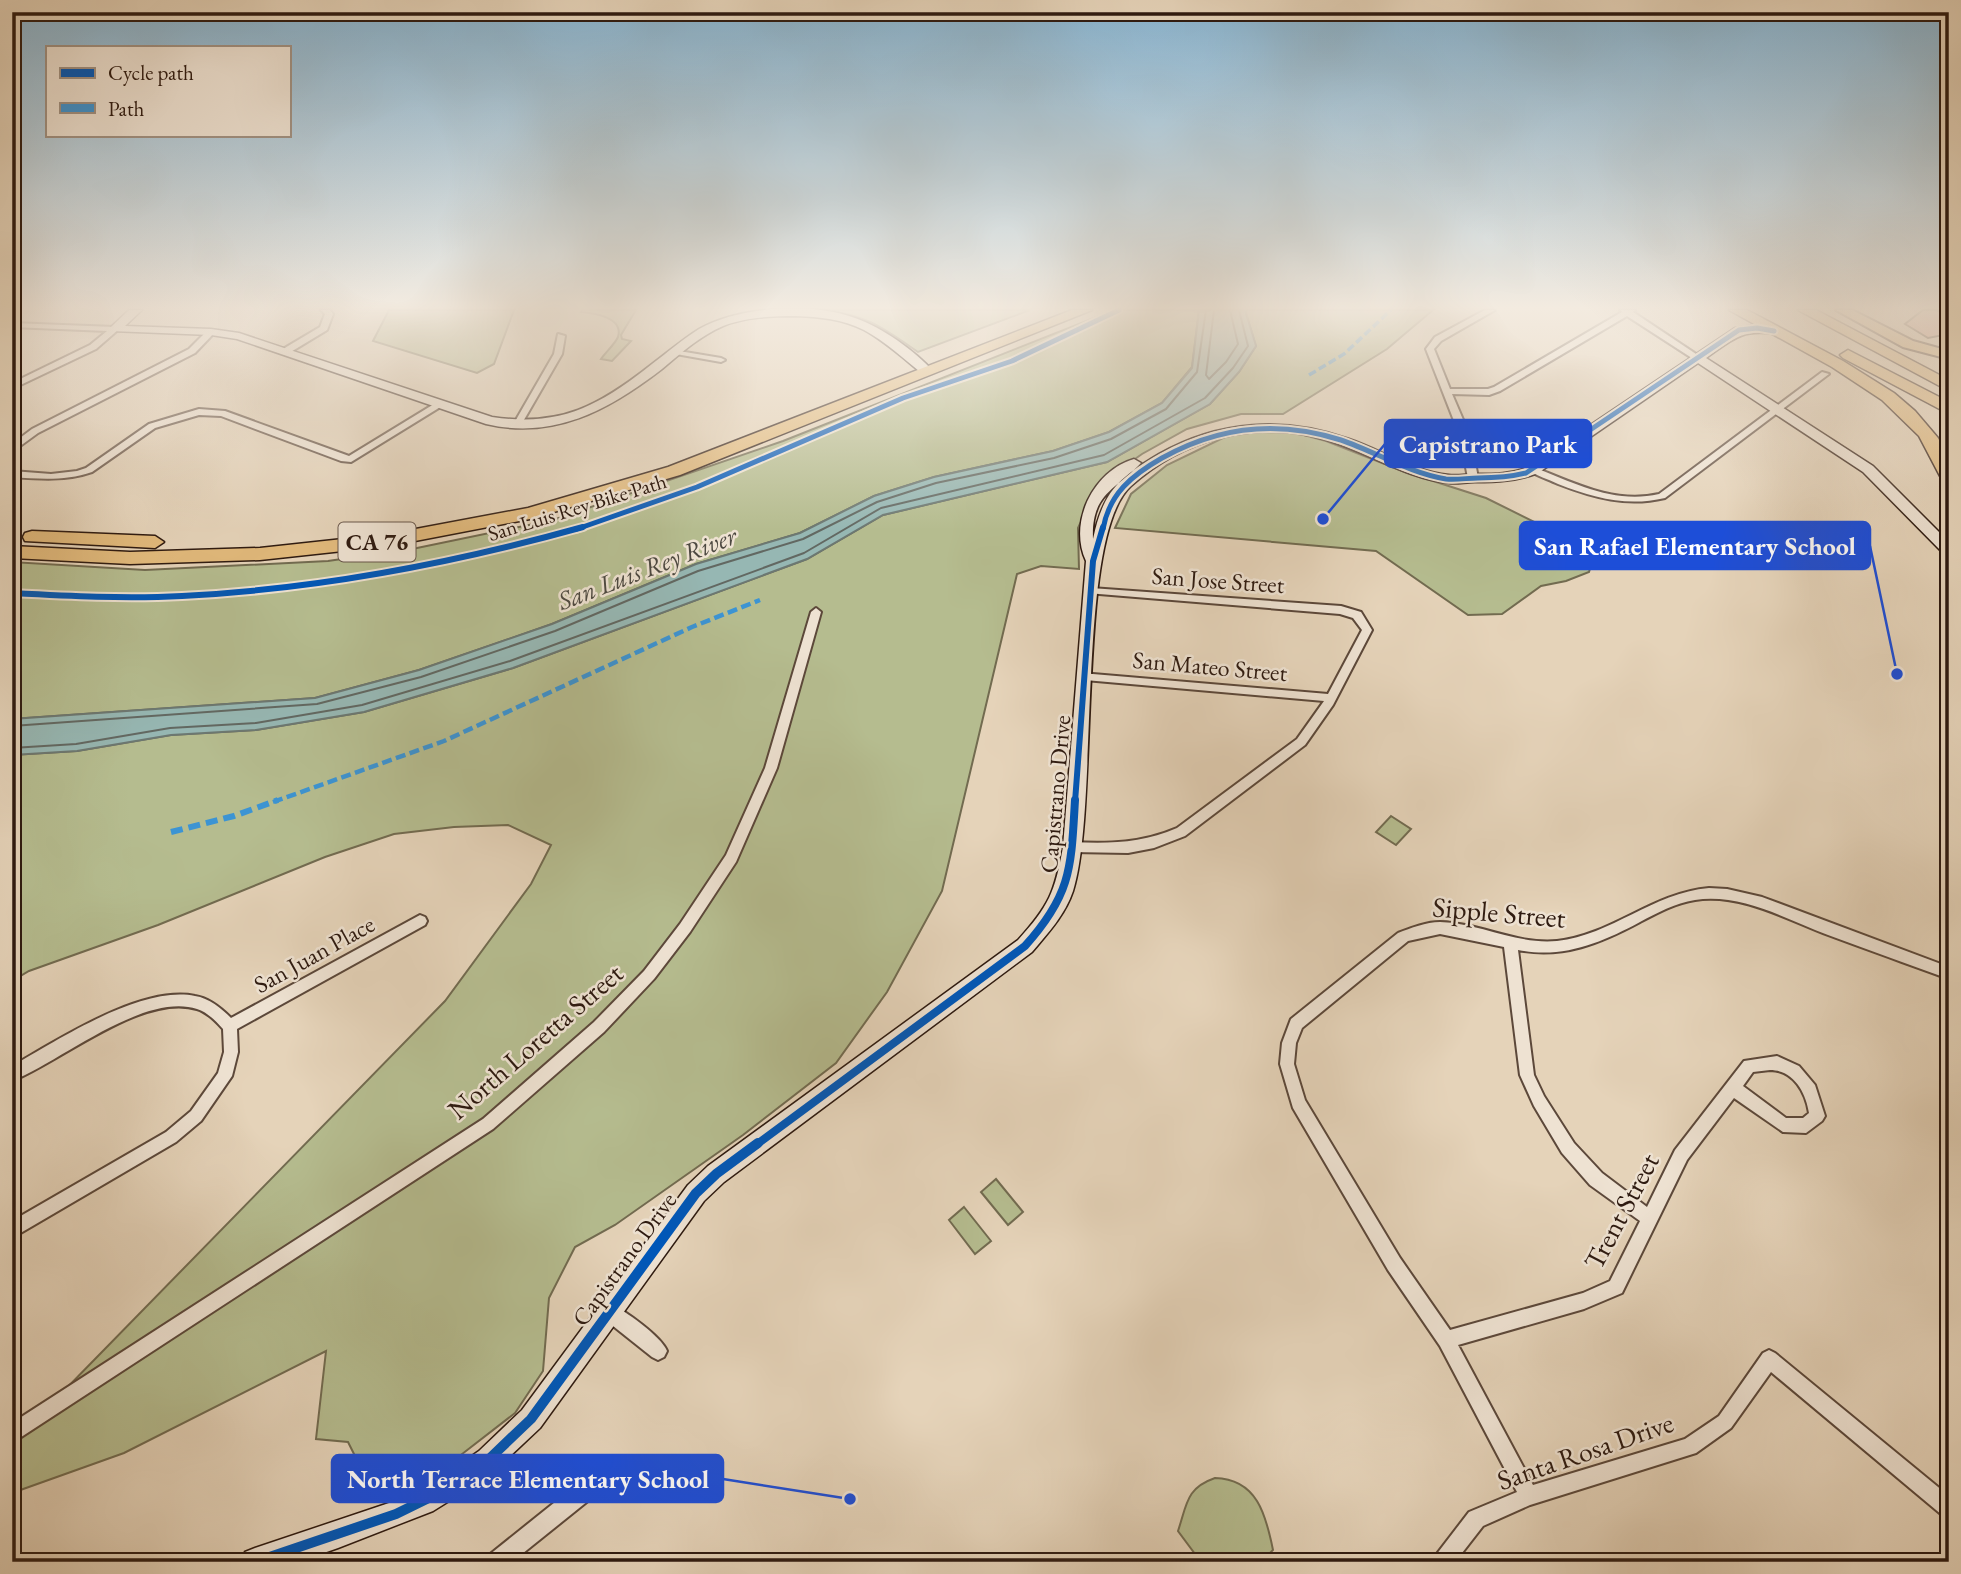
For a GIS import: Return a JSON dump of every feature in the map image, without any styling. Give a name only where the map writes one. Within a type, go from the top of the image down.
[{"type":"highway","name":"CA 76","points":[[12,536],[133,542],[219,541],[368,529],[463,513],[542,496],[639,468],[878,383]]},
{"type":"highway","name":"CA 76","points":[[12,552],[130,558],[203,557],[325,548],[442,531],[556,506],[674,471],[885,383]]},
{"type":"highway","points":[[1867,383],[1902,408],[1927,434],[1949,476]]},
{"type":"highway","points":[[1900,383],[1949,412]]},
{"type":"street","points":[[12,449],[35,431],[128,383]]},
{"type":"street","points":[[380,383],[490,421],[517,425],[557,421],[607,405],[635,383]]},
{"type":"street","points":[[517,425],[541,383]]},
{"type":"street","points":[[1443,383],[1465,436],[1473,478]]},
{"type":"street","points":[[1446,391],[1489,392],[1506,383]]},
{"type":"street","name":"Capistrano Drive","points":[[255,1562],[403,1511],[470,1475],[505,1447],[531,1419],[696,1193],[716,1174],[1025,946],[1055,913],[1066,891],[1072,847],[1093,561],[1101,547],[1103,522],[1115,494],[1141,471],[1201,437],[1250,427],[1298,429],[1345,441],[1434,476],[1451,480],[1508,477],[1533,470],[1661,383]]},
{"type":"street","points":[[1737,383],[1883,482],[1949,551]]},
{"type":"street","points":[[1533,470],[1608,498],[1645,501],[1662,496],[1813,383]]},
{"type":"street","points":[[12,474],[59,477],[79,474],[89,470],[152,426],[199,412],[222,413],[344,459],[351,459],[439,404]]},
{"type":"street","name":"San Jose Street","points":[[1091,591],[1341,610],[1357,615],[1367,630],[1331,698]]},
{"type":"street","name":"North Loretta Street","points":[[12,1434],[488,1124],[599,1027],[649,975],[685,928],[731,858],[771,768],[816,612]]},
{"type":"street","name":"San Mateo Street","points":[[1085,676],[1331,698]]},
{"type":"street","points":[[1072,847],[1136,848],[1161,842],[1181,832],[1301,742],[1331,698]]},
{"type":"street","name":"Sipple Street","points":[[1529,1496],[1446,1340],[1394,1264],[1298,1103],[1287,1063],[1289,1043],[1296,1024],[1404,936],[1440,928],[1534,948],[1578,945],[1598,939],[1674,900],[1691,895],[1722,893],[1758,903],[1949,973]]},
{"type":"street","name":"San Juan Place","points":[[230,1026],[420,921]]},
{"type":"street","points":[[1510,943],[1527,1075],[1539,1101],[1568,1149],[1597,1179],[1649,1218]]},
{"type":"street","points":[[12,1074],[119,1017],[156,1004],[194,1002],[214,1010],[230,1026],[231,1052],[225,1076],[196,1116],[171,1137],[12,1230]]},
{"type":"street","name":"Trent Street","points":[[1446,1340],[1584,1301],[1616,1287],[1681,1155],[1732,1087],[1749,1066],[1776,1063],[1799,1074],[1815,1095],[1817,1116],[1806,1126],[1783,1125],[1732,1087]]},
{"type":"street","points":[[609,1312],[658,1352]]},
{"type":"street","points":[[1769,1359],[1949,1508]]},
{"type":"street","name":"Santa Rosa Drive","points":[[1443,1562],[1476,1519],[1529,1496],[1690,1447],[1725,1422],[1769,1359]]},
{"type":"street","points":[[496,1562],[617,1465]]},
{"type":"green space","points":[[928,383],[1178,383],[1162,403],[1109,432],[1053,451],[934,477],[874,496],[800,533],[696,564],[552,624],[419,670],[315,698],[12,719],[12,562],[145,570],[328,561],[417,548],[553,520],[783,441]]},
{"type":"green space","points":[[1229,383],[1332,383],[1283,414],[1241,414],[1187,429],[1142,454],[1098,485],[1078,528],[1079,569],[1041,566],[1017,574],[942,891],[887,992],[836,1063],[743,1135],[615,1225],[575,1247],[549,1298],[543,1371],[515,1413],[457,1458],[406,1480],[371,1488],[348,1442],[316,1439],[326,1351],[124,1453],[12,1493],[12,1444],[445,1001],[531,884],[551,845],[508,825],[454,827],[394,834],[325,857],[158,925],[29,971],[12,981],[12,755],[77,751],[171,735],[256,730],[364,712],[513,668],[807,559],[883,515],[1107,462],[1210,404]]},
{"type":"green space","points":[[1258,432],[1296,433],[1326,441],[1405,472],[1486,498],[1595,552],[1589,572],[1566,581],[1541,586],[1502,614],[1468,615],[1376,551],[1115,528],[1131,494],[1167,465],[1227,436]]},
{"type":"green space","points":[[1391,816],[1411,829],[1396,845],[1376,832]]},
{"type":"green space","points":[[996,1179],[1023,1212],[1008,1225],[981,1192]]},
{"type":"green space","points":[[964,1207],[991,1241],[975,1254],[949,1220]]},
{"type":"green space","points":[[1215,1478],[1241,1485],[1257,1501],[1267,1524],[1273,1550],[1261,1562],[1201,1562],[1178,1531],[1193,1492]]},
{"type":"water","points":[[1179,383],[1229,383],[1210,404],[1107,462],[883,515],[807,559],[513,668],[364,712],[256,730],[171,735],[77,751],[12,755],[12,719],[315,698],[419,670],[552,624],[696,564],[800,533],[874,496],[934,477],[1053,451],[1109,432],[1162,403]]},
{"type":"marked path","points":[[171,832],[234,816],[444,741],[692,627],[760,600]]},
{"type":"cycle path","name":"San Luis Rey Bike Path","points":[[12,593],[95,597],[263,591],[346,581],[510,548],[669,498],[754,464],[903,398],[949,383]]},
{"type":"cycle path","points":[[255,1562],[396,1514],[449,1488],[480,1467],[531,1419],[696,1193],[716,1174],[1025,946],[1046,921],[1063,891],[1072,847],[1093,561],[1108,507],[1117,492],[1132,478],[1148,466],[1202,438],[1222,432],[1262,427],[1303,430],[1323,435],[1421,473],[1448,479],[1519,475],[1533,470],[1660,383]]},
{"type":"place","name":"Capistrano Park","points":[[1323,519]]},
{"type":"place","name":"San Rafael Elementary School","points":[[1897,674]]},
{"type":"place","name":"North Terrace Elementary School","points":[[850,1499]]},
{"type":"water label","name":"San Luis Rey River","points":[[647,568]]}]
